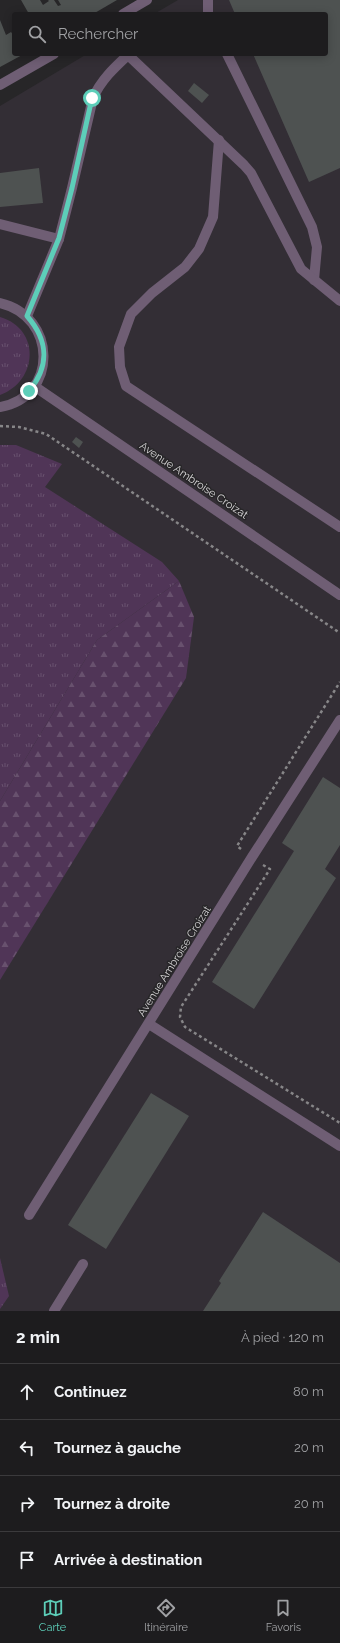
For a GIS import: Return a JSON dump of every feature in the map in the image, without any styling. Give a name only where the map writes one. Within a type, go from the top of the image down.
[{"type":"street","points":[[126,12],[147,0]]},
{"type":"street","points":[[208,0],[208,12]]},
{"type":"street","points":[[0,85],[51,56]]},
{"type":"street","points":[[27,316],[59,238],[92,98],[98,86],[127,56]]},
{"type":"street","points":[[129,56],[238,158],[251,173],[301,270],[340,302]]},
{"type":"street","points":[[228,56],[312,227],[317,247],[314,280]]},
{"type":"street","points":[[219,140],[213,217],[199,248],[185,267],[152,293],[131,314],[119,347],[120,367],[126,386],[340,527]]},
{"type":"street","points":[[0,224],[59,238]]},
{"type":"street","points":[[0,303],[15,308],[27,316],[39,333],[44,353],[43,367],[34,386],[18,401],[0,407]]},
{"type":"street","name":"Avenue Ambroise Croizat","points":[[34,386],[340,595]]},
{"type":"street","name":"Avenue Ambroise Croizat","points":[[29,1215],[252,857],[340,720]]},
{"type":"street","points":[[149,1024],[340,1146]]},
{"type":"street","points":[[54,1311],[84,1264]]},
{"type":"path","points":[[0,426],[19,427],[46,434],[340,633]]},
{"type":"path","points":[[340,682],[237,846],[270,869],[181,1008],[180,1017],[185,1027],[340,1123]]},
{"type":"shaded area","points":[[178,0],[340,0],[340,1311],[0,1311],[0,106],[84,56],[328,56],[328,12],[157,12]]},
{"type":"green space","points":[[0,317],[13,323],[23,332],[28,343],[30,355],[28,367],[22,379],[13,388],[0,395]]},
{"type":"green space","points":[[0,445],[16,445],[62,464],[45,487],[162,562],[179,581],[97,640],[0,801]]},
{"type":"green space","points":[[179,581],[194,617],[186,678],[0,980],[0,801],[97,640]]},
{"type":"green space","points":[[0,1258],[9,1296],[0,1309]]},
{"type":"building","points":[[21,0],[40,0],[43,5],[49,1],[48,0],[54,0],[58,6],[61,5],[58,0],[117,0],[96,12],[28,12]]},
{"type":"building","points":[[229,0],[340,0],[340,168],[309,182],[254,56],[328,56],[328,12],[234,12]]},
{"type":"building","points":[[0,20],[6,35],[11,32],[12,33],[12,56],[20,56],[0,67]]},
{"type":"building","points":[[194,83],[209,95],[202,103],[188,91]]},
{"type":"building","points":[[39,168],[43,203],[0,207],[0,173]]},
{"type":"building","points":[[76,437],[83,442],[79,448],[72,442]]},
{"type":"building","points":[[323,777],[340,788],[340,845],[325,869],[336,878],[254,1009],[212,982],[294,851],[282,843]]},
{"type":"building","points":[[151,1093],[189,1116],[106,1249],[68,1225]]},
{"type":"building","points":[[263,1212],[340,1263],[340,1311],[203,1311],[221,1283],[219,1281]]},
{"type":"route","points":[[29,391],[38,380],[41,373],[44,353],[42,340],[39,333],[32,321],[27,316],[59,238],[92,98]]}]
